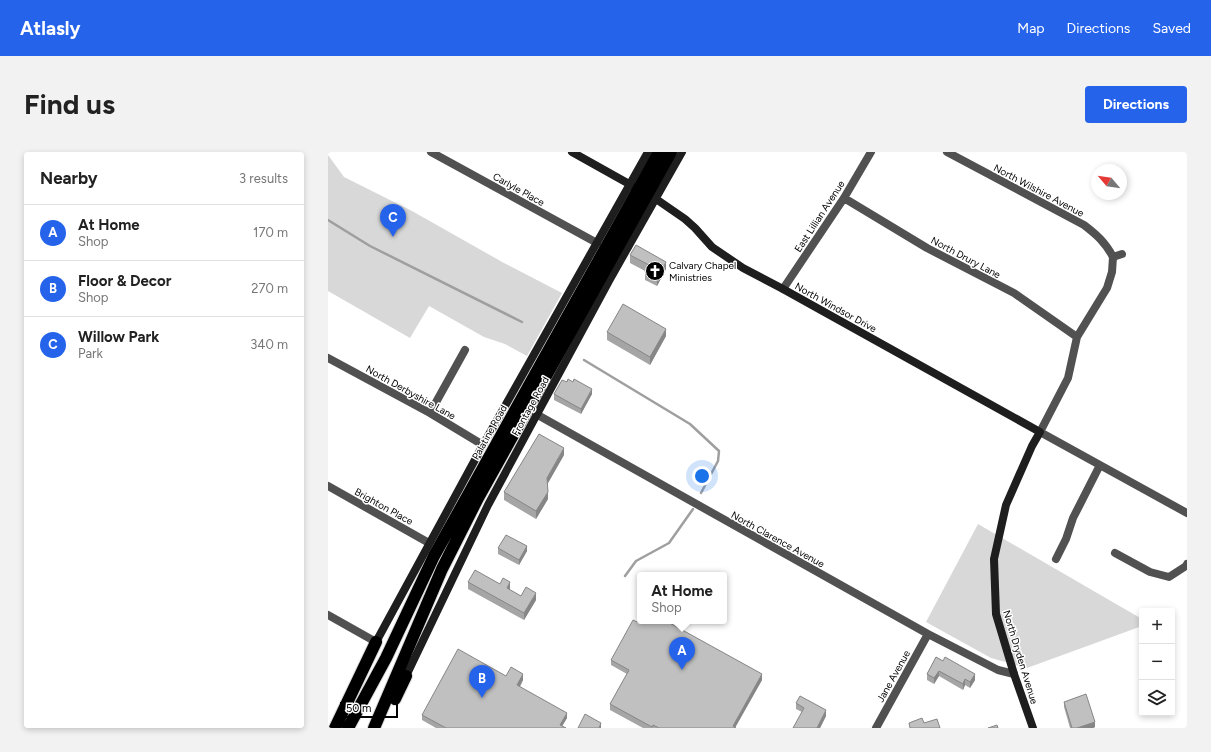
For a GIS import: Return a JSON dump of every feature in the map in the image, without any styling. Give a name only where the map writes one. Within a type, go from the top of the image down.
[{"type":"highway","name":"Palatine Road","points":[[374,728],[442,569],[478,498],[642,192],[659,152]]},
{"type":"highway","name":"Palatine Road","points":[[348,728],[386,658],[434,556],[642,192],[671,152]]},
{"type":"highway","points":[[335,728],[376,642]]},
{"type":"highway","points":[[379,728],[406,676]]},
{"type":"street","name":"Carlyle Place","points":[[432,152],[597,243]]},
{"type":"street","name":"North Windsor Drive","points":[[573,152],[685,219],[712,247],[743,268],[1187,513]]},
{"type":"street","name":"Frontage Road","points":[[406,676],[488,505],[536,414],[642,192],[648,152]]},
{"type":"street","name":"Frontage Road","points":[[376,642],[483,445],[597,243],[642,192],[682,152]]},
{"type":"street","name":"East Lillian Avenue","points":[[783,289],[844,198],[871,152]]},
{"type":"street","name":"North Wilshire Avenue","points":[[947,152],[1084,225],[1100,237],[1113,257]]},
{"type":"street","name":"North Drury Lane","points":[[844,198],[926,248],[1014,293],[1077,337]]},
{"type":"street","points":[[1040,432],[1068,378],[1077,337],[1107,288],[1112,272],[1113,257],[1122,254]]},
{"type":"street","points":[[430,413],[465,350]]},
{"type":"street","name":"North Derbyshire Lane","points":[[328,358],[430,413],[483,445]]},
{"type":"street","name":"North Clarence Avenue","points":[[536,414],[928,634],[998,670],[1014,674]]},
{"type":"street","name":"North Dryden Avenue","points":[[1033,728],[1014,674],[996,614],[994,559],[1006,505],[1032,446],[1040,432]]},
{"type":"street","points":[[1056,559],[1066,539],[1073,518],[1100,464]]},
{"type":"street","name":"Brighton Place","points":[[328,486],[429,543]]},
{"type":"street","points":[[1114,553],[1150,572],[1169,577],[1187,564]]},
{"type":"street","points":[[328,615],[376,642]]},
{"type":"street","name":"Jane Avenue","points":[[876,728],[928,634]]},
{"type":"shaded area","points":[[328,155],[344,177],[412,211],[504,263],[562,293],[527,356],[505,344],[484,337],[429,306],[410,338],[328,291]]},
{"type":"shaded area","points":[[978,524],[1139,617],[1139,627],[1027,668],[991,658],[926,622]]},
{"type":"building","points":[[636,245],[666,262],[657,279],[645,272],[649,265],[630,255]]},
{"type":"building","points":[[623,304],[666,329],[650,357],[607,332]]},
{"type":"building","points":[[568,379],[573,382],[574,379],[592,389],[581,409],[554,394],[562,380],[567,382]]},
{"type":"building","points":[[539,434],[564,448],[547,478],[548,492],[536,511],[504,492]]},
{"type":"building","points":[[506,535],[527,546],[519,560],[498,548]]},
{"type":"building","points":[[475,570],[500,584],[503,578],[510,582],[507,588],[521,596],[526,587],[536,593],[524,613],[468,582]]},
{"type":"building","points":[[633,620],[637,622],[637,624],[671,624],[762,674],[733,726],[736,728],[659,728],[653,725],[652,727],[610,704],[629,670],[611,660]]},
{"type":"building","points":[[458,649],[506,676],[511,667],[523,674],[517,685],[567,713],[560,725],[566,728],[446,728],[422,715]]},
{"type":"building","points":[[936,657],[943,661],[945,657],[975,674],[970,682],[965,679],[963,684],[939,671],[934,678],[927,674]]},
{"type":"building","points":[[1086,694],[1095,722],[1077,728],[1072,728],[1064,702]]},
{"type":"building","points":[[800,696],[826,710],[817,728],[793,728],[804,708],[796,703]]},
{"type":"building","points":[[585,714],[601,723],[599,728],[578,728]]},
{"type":"building","points":[[922,718],[924,723],[937,719],[940,728],[910,728],[909,723]]},
{"type":"building","points":[[997,725],[998,728],[988,728]]},
{"type":"waterway","points":[[328,220],[370,246],[522,322]]},
{"type":"waterway","points":[[584,360],[690,424],[719,451],[718,461],[701,493]]},
{"type":"waterway","points":[[625,576],[636,561],[669,543],[693,509]]},
{"type":"place","name":"Willow Park","points":[[393,237]]},
{"type":"place","name":"Calvary Chapel Ministries","points":[[655,271]]},
{"type":"place","name":"At Home","points":[[682,670]]},
{"type":"place","name":"Floor & Decor","points":[[482,698]]}]
